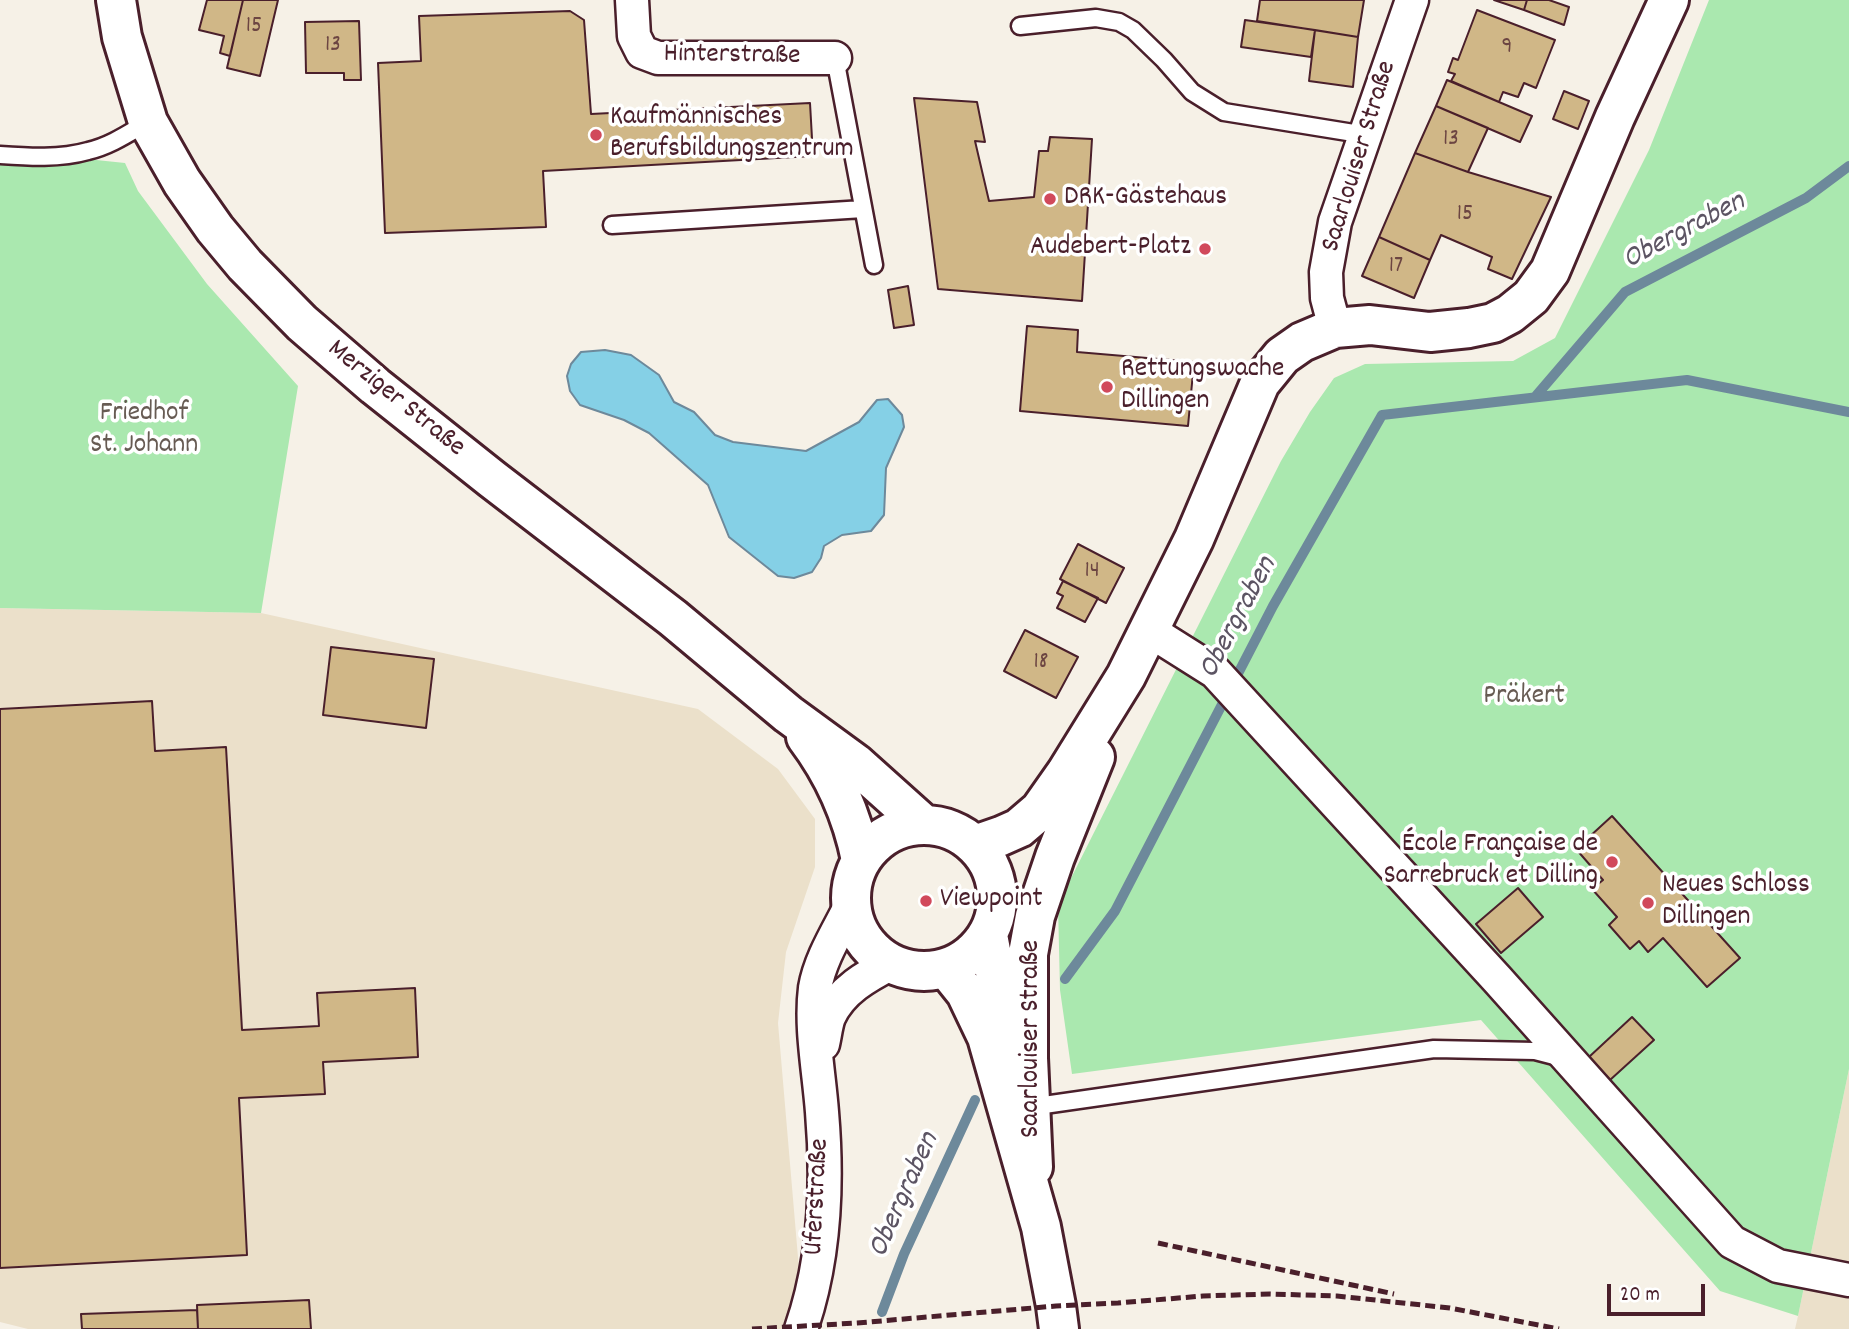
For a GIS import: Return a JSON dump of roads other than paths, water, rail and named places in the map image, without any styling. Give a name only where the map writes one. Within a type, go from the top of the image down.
[{"type":"main road","name":"Merziger Straße","points":[[116,0],[122,37],[148,122],[182,182],[215,229],[245,265],[302,323],[375,387],[855,763],[923,824]]},
{"type":"main road","points":[[1335,328],[1370,326],[1430,332],[1469,328],[1493,323],[1510,314],[1531,297],[1550,271],[1615,117],[1669,0]]},
{"type":"main road","name":"Saarlouiser Straße","points":[[984,859],[1001,836],[1019,828],[1040,810],[1126,676],[1194,538],[1260,383],[1282,356],[1302,342],[1335,328]]},
{"type":"main road","name":"Saarlouiser Straße","points":[[1033,1167],[1028,1058],[1028,954],[1035,916],[1055,857],[1126,676]]},
{"type":"main road","name":"Merziger Straße","points":[[788,713],[815,749],[839,790],[855,831],[861,860]]},
{"type":"main road","points":[[923,824],[942,826],[959,834],[984,859],[996,884],[997,910],[988,935],[977,949],[963,960],[946,968],[909,970],[880,955],[860,933],[851,905],[853,882],[861,860],[877,841],[898,829],[923,824]]},
{"type":"main road","name":"Saarlouiser Straße","points":[[988,935],[1033,1167],[1059,1329]]},
{"type":"main road","name":"Saarlouiser Straße","points":[[946,968],[966,993],[987,1037],[1041,1227]]},
{"type":"street","name":"Hinterstraße","points":[[632,0],[634,36],[642,51],[658,58],[835,58]]},
{"type":"street","name":"Saarlouiser Straße","points":[[1335,328],[1327,298],[1326,272],[1335,222],[1412,0]]},
{"type":"street","points":[[1150,631],[1215,672],[1497,979],[1732,1242],[1778,1266],[1849,1280]]},
{"type":"street","name":"Uferstraße","points":[[800,1329],[806,1315],[817,1262],[823,1216],[825,1164],[814,1018],[815,989],[821,967],[851,905]]},
{"type":"street","name":"Uferstraße","points":[[818,1063],[830,1017],[845,994],[862,979],[892,963]]},
{"type":"lane","points":[[1020,26],[1096,18],[1119,23],[1133,30],[1149,45],[1192,92],[1224,112],[1366,135]]},
{"type":"lane","points":[[835,58],[874,265]]},
{"type":"lane","points":[[0,155],[41,157],[88,151],[117,140],[148,122]]},
{"type":"lane","points":[[612,225],[863,209]]},
{"type":"lane","points":[[1030,1107],[1434,1049],[1535,1051],[1568,1059]]},
{"type":"water","points":[[605,350],[631,355],[659,375],[674,402],[694,412],[715,435],[733,442],[806,451],[859,422],[877,400],[888,399],[902,415],[904,427],[886,468],[884,515],[871,531],[842,535],[824,546],[821,558],[812,572],[794,578],[778,576],[729,537],[708,485],[649,433],[624,420],[580,405],[570,391],[567,376],[571,364],[581,352]]},
{"type":"waterway","name":"Obergraben","points":[[1535,397],[1625,292],[1806,198],[1849,166]]},
{"type":"waterway","name":"Obergraben","points":[[1065,979],[1115,911],[1273,606],[1382,415],[1687,380],[1849,412]]},
{"type":"waterway","name":"Obergraben","points":[[882,1312],[904,1254],[975,1100]]},
{"type":"railway","points":[[1158,1243],[1394,1294]]},
{"type":"railway","points":[[752,1329],[1203,1296],[1270,1294],[1337,1296],[1450,1308],[1559,1329]]},
{"type":"place","name":"Kaufmännisches Berufsbildungszentrum","points":[[596,135]]},
{"type":"place","name":"DRK-Gästehaus","points":[[1050,199]]},
{"type":"place","name":"Audebert-Platz","points":[[1205,249]]},
{"type":"place","name":"Rettungswache Dillingen","points":[[1107,387]]},
{"type":"place","name":"École Française de Sarrebruck et Dilling","points":[[1612,862]]},
{"type":"place","name":"Viewpoint","points":[[926,901]]},
{"type":"place","name":"Neues Schloss Dillingen","points":[[1648,903]]},
{"type":"park label","name":"Friedhof St. Johann","points":[[144,431]]},
{"type":"park label","name":"Präkert","points":[[1524,698]]}]
